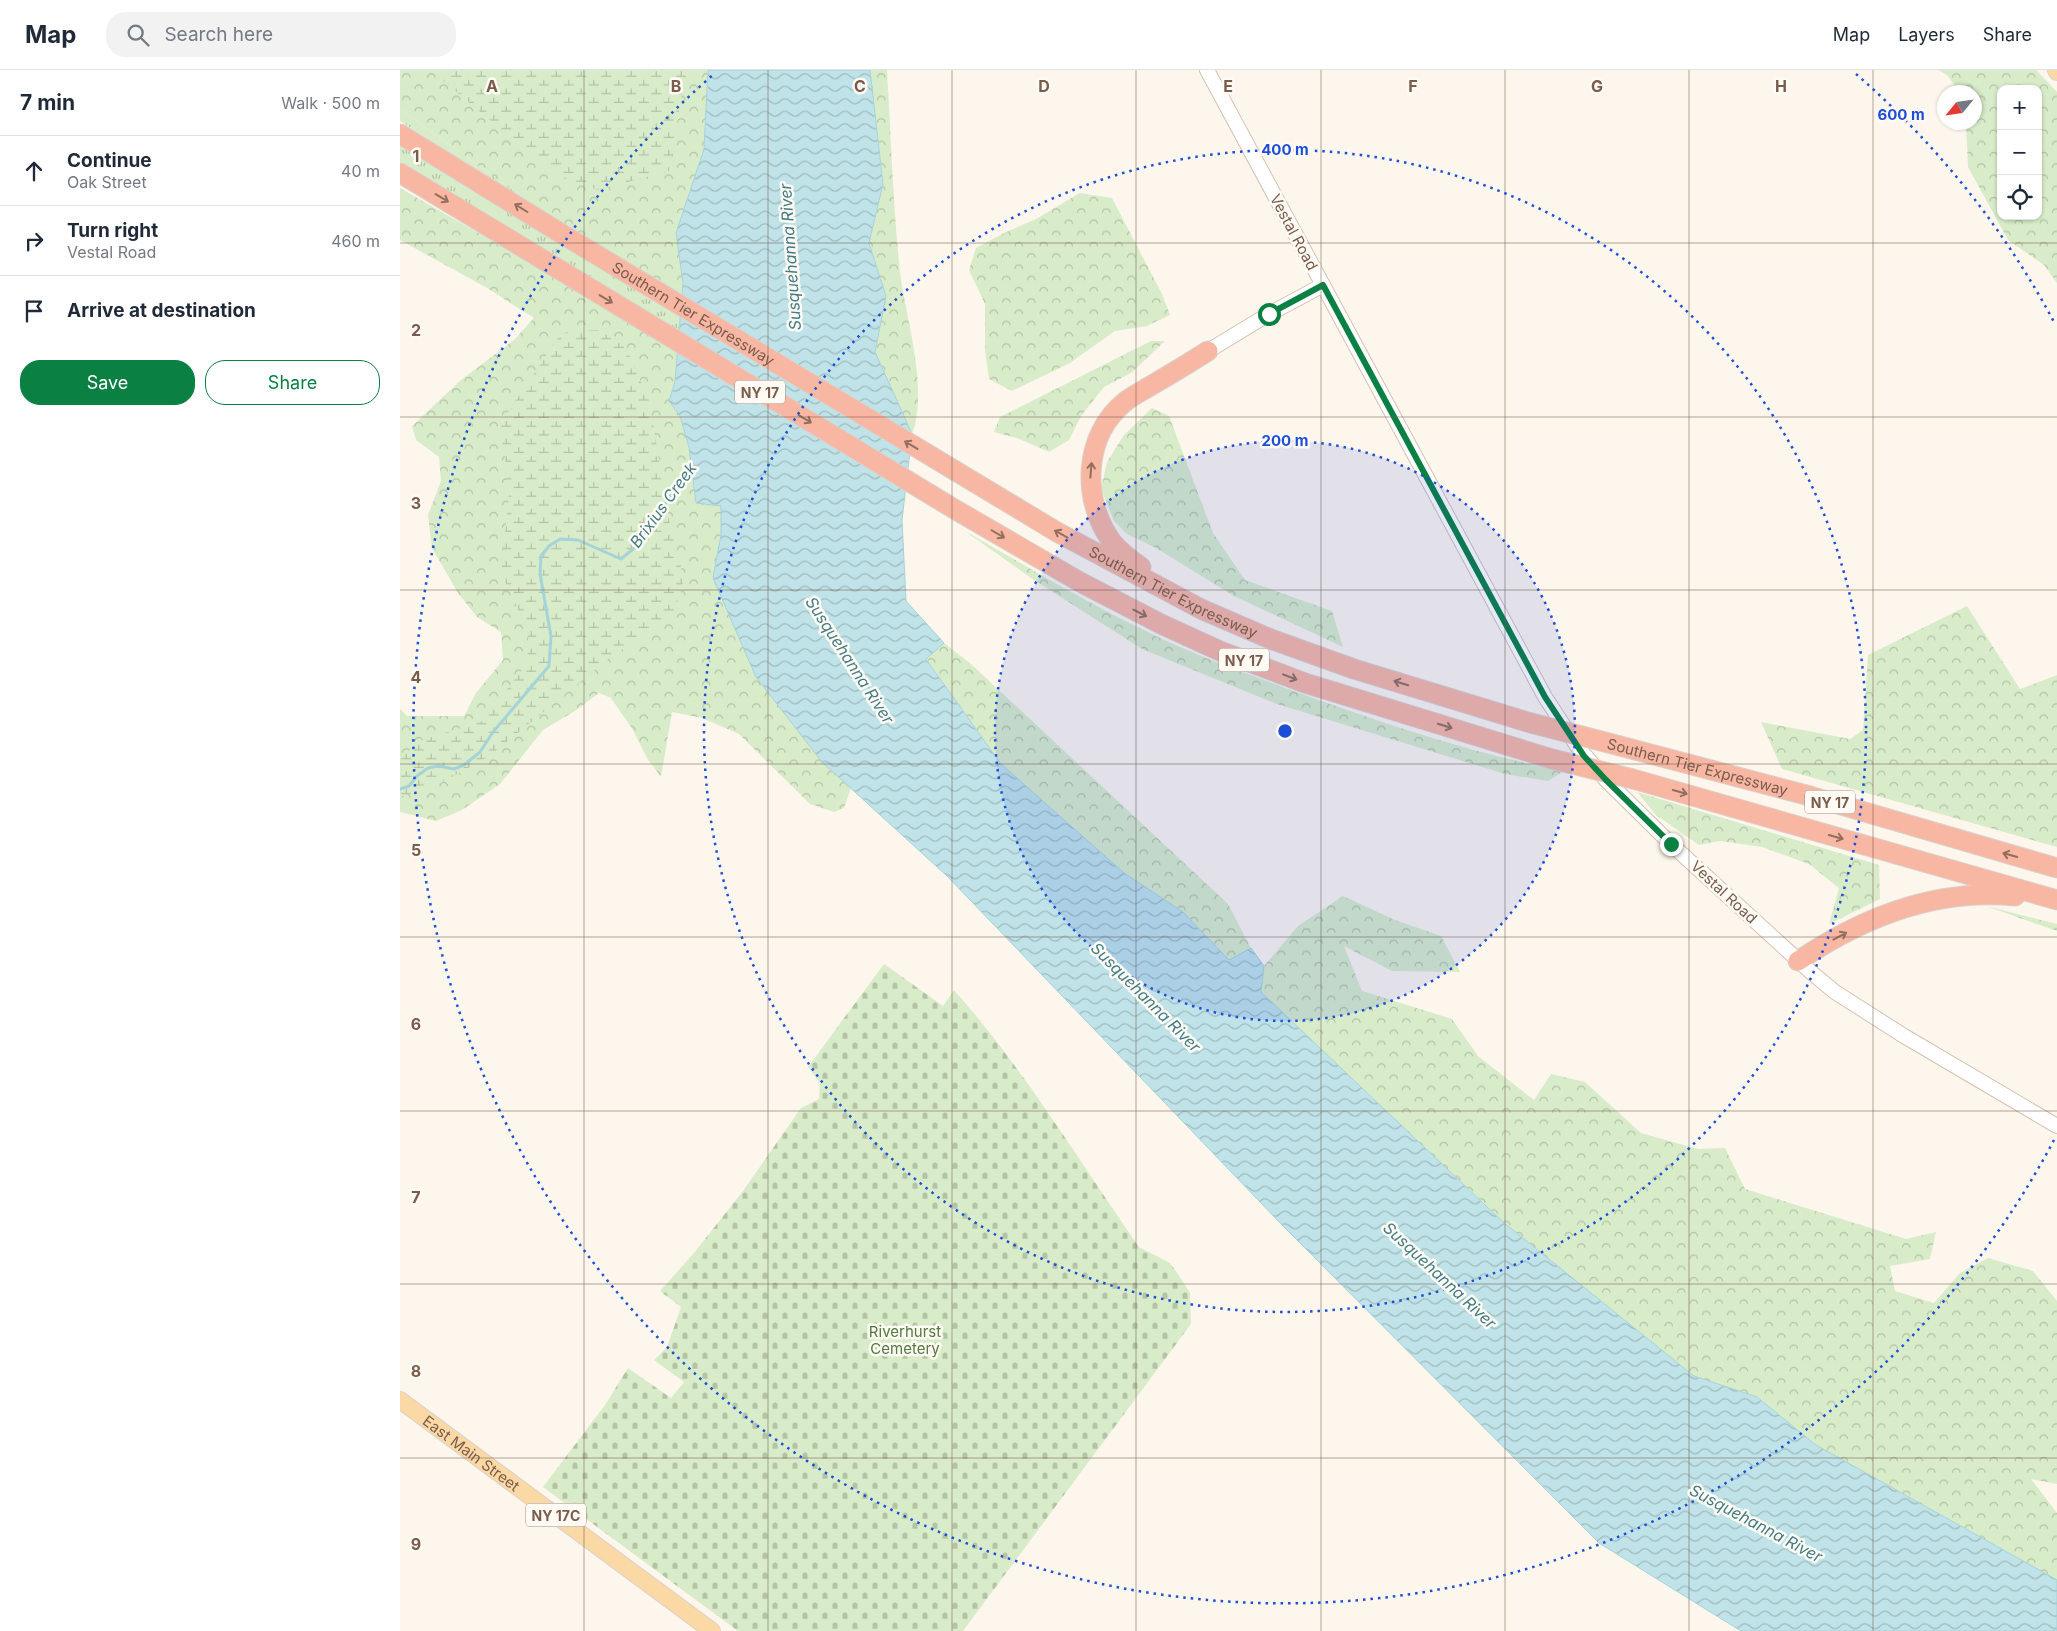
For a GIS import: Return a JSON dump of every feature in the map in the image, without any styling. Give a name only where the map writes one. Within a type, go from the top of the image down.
[{"type":"highway","name":"Southern Tier Expressway","points":[[400,134],[953,470],[1058,532],[1201,609],[1273,640],[1354,669],[1531,723],[1810,796],[2057,868]]},
{"type":"highway","name":"Southern Tier Expressway","points":[[400,173],[956,510],[1128,607],[1220,651],[1305,683],[1552,759],[1633,779],[2057,901]]},
{"type":"highway","points":[[1201,609],[1128,558],[1114,544],[1096,512],[1091,495],[1090,477],[1092,459],[1098,440],[1108,421],[1126,401],[1208,352]]},
{"type":"highway","points":[[1798,961],[1856,927],[1896,910],[1928,900],[1990,894],[2057,901]]},
{"type":"main road","name":"East Main Street","points":[[400,1400],[712,1631]]},
{"type":"street","name":"Vestal Road","points":[[1207,70],[1545,697],[1577,746],[1606,780],[1671,844],[1798,961],[1835,992],[2057,1126]]},
{"type":"street","points":[[1208,352],[1269,314],[1323,285]]},
{"type":"green space","points":[[400,70],[708,70],[704,149],[676,233],[683,283],[682,300],[563,226],[400,109]]},
{"type":"green space","points":[[431,70],[686,70],[669,171],[598,190],[551,172]]},
{"type":"green space","points":[[870,70],[887,70],[900,272],[917,375],[917,416],[912,434],[875,352],[886,296],[869,243],[883,184]]},
{"type":"green space","points":[[1938,70],[2036,70],[2057,92],[2057,283],[2044,265],[2008,240],[1997,220],[2042,220],[2042,85],[1997,85],[1997,220],[1968,167],[1966,130],[1982,130],[1982,85],[1955,85],[1947,75]]},
{"type":"green space","points":[[400,109],[563,226],[400,121]]},
{"type":"green space","points":[[400,144],[681,313],[678,339],[400,166]]},
{"type":"green space","points":[[400,188],[678,347],[675,382],[669,401],[680,416],[689,447],[696,503],[721,505],[721,535],[713,578],[822,762],[851,788],[844,808],[834,812],[810,804],[739,734],[702,718],[672,712],[661,777],[647,758],[633,730],[611,698],[599,693],[575,711],[543,730],[500,784],[462,810],[436,821],[400,812],[400,709],[407,716],[464,716],[476,693],[503,660],[501,632],[477,617],[458,593],[432,548],[428,515],[441,481],[439,457],[416,440],[412,426],[461,380],[514,340],[534,318],[487,288],[400,240]]},
{"type":"green space","points":[[1080,193],[1112,198],[1162,294],[1170,315],[1147,326],[1115,331],[1070,363],[1012,391],[989,379],[985,351],[985,304],[969,270],[976,248],[1036,219]]},
{"type":"green space","points":[[599,330],[626,348],[650,402],[666,508],[684,579],[673,619],[613,655],[488,757],[439,784],[400,797],[400,759],[422,740],[481,722],[523,669],[530,646],[525,624],[501,573],[509,494],[499,426],[557,339],[570,331]]},
{"type":"green space","points":[[1151,341],[1165,341],[1131,373],[1104,387],[1081,416],[1069,440],[1049,452],[1017,438],[994,432],[1000,417]]},
{"type":"green space","points":[[1152,408],[1169,416],[1213,533],[1245,580],[1332,611],[1343,647],[1234,596],[1156,548],[1127,534],[1114,521],[1101,489],[1107,462],[1124,435]]},
{"type":"green space","points":[[965,531],[1109,612],[1175,645],[1211,660],[1399,728],[1497,756],[1564,771],[1548,781],[1505,774],[1277,704],[1142,649],[1031,578]]},
{"type":"green space","points":[[1967,606],[2020,689],[2057,675],[2057,847],[1782,769],[1761,722],[1850,739],[1863,730],[1868,655]]},
{"type":"green space","points":[[944,643],[971,664],[1228,904],[1251,948],[1229,960],[1183,912],[1124,873],[1001,764],[926,658]]},
{"type":"green space","points":[[1637,792],[1879,865],[1880,899],[1829,924],[1839,888],[1809,864],[1762,847],[1720,841],[1699,845],[1656,815]]},
{"type":"green space","points":[[1343,896],[1395,920],[1441,936],[1460,972],[1392,971],[1344,946],[1362,991],[1452,1019],[1478,1056],[1534,1100],[1551,1074],[1585,1082],[1641,1133],[1698,1149],[1725,1148],[1745,1189],[1906,1239],[1936,1232],[1930,1259],[1890,1266],[1895,1291],[1934,1303],[1960,1273],[1988,1258],[2033,1271],[2057,1301],[2057,1484],[2031,1479],[2057,1513],[2057,1580],[1816,1445],[1757,1397],[1694,1376],[1503,1222],[1261,992],[1264,966],[1298,926]]},
{"type":"green space","points":[[1986,906],[2057,924],[2057,931]]},
{"type":"green space","name":"Riverhurst Cemetery","points":[[884,964],[943,1006],[954,990],[980,1020],[1027,1083],[1139,1247],[1170,1263],[1178,1274],[1190,1293],[1191,1324],[963,1631],[738,1631],[543,1487],[605,1405],[628,1368],[671,1398],[684,1382],[654,1360],[667,1347],[681,1307],[660,1291],[694,1253],[743,1191],[801,1108],[819,1099],[820,1083],[808,1067]]},
{"type":"water","name":"Susquehanna River","points":[[708,70],[870,70],[883,184],[869,243],[886,296],[875,352],[912,434],[902,520],[906,601],[944,643],[926,659],[1001,764],[1124,873],[1183,912],[1229,960],[1251,948],[1264,966],[1261,992],[1503,1222],[1694,1376],[1757,1397],[1816,1445],[2057,1580],[2057,1631],[1741,1631],[1599,1543],[1283,1226],[947,876],[822,762],[756,677],[713,578],[721,535],[721,506],[696,503],[689,447],[680,416],[669,401],[675,382],[683,283],[676,233],[704,149]]},
{"type":"waterway","name":"Brixius Creek","points":[[400,789],[409,786],[417,776],[428,768],[439,766],[454,769],[464,765],[480,752],[493,732],[549,666],[551,636],[540,574],[541,556],[549,546],[560,539],[578,540],[621,559],[633,549],[693,464]]},
{"type":"route","points":[[1269,314],[1323,285],[1545,697],[1584,756],[1671,844]]}]
